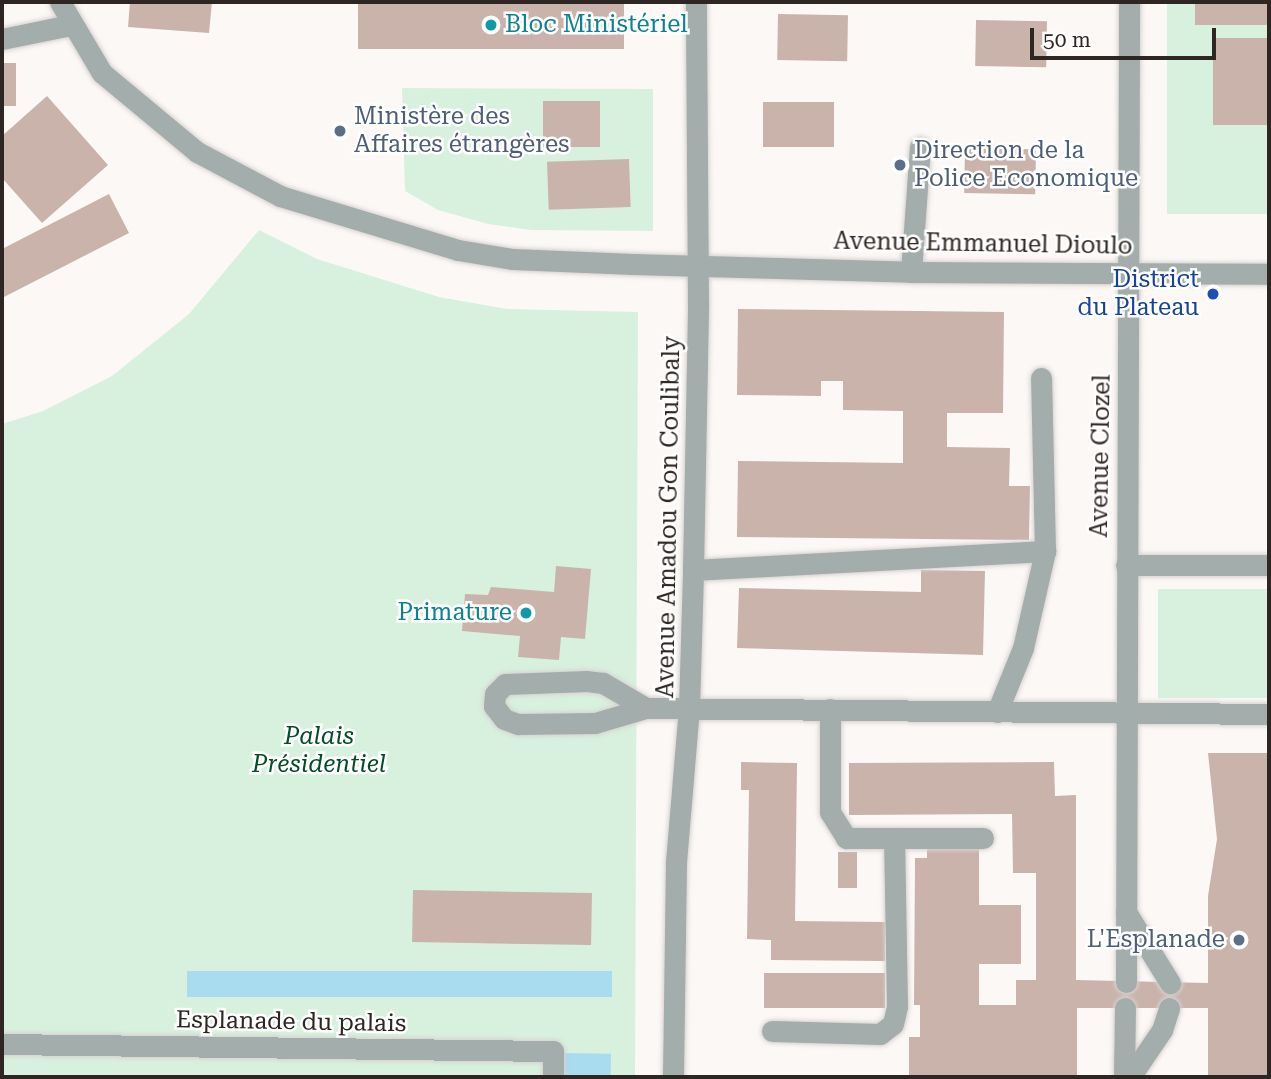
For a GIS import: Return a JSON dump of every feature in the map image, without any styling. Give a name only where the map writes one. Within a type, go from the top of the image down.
[{"type":"street","name":"Avenue Emmanuel Dioulo","points":[[60,2],[70,25],[102,73],[140,109],[197,152],[280,196],[472,252],[513,259],[911,272],[1269,274]]},
{"type":"street","name":"Avenue Amadou Gon Coulibaly","points":[[696,2],[693,570],[689,708],[1269,714]]},
{"type":"street","name":"Avenue Clozel","points":[[1126,982],[1129,2]]},
{"type":"street","points":[[2,38],[70,25]]},
{"type":"street","points":[[911,272],[920,147]]},
{"type":"street","points":[[997,712],[1023,648],[1045,551],[1041,378]]},
{"type":"street","points":[[693,570],[1045,551]]},
{"type":"street","points":[[1126,565],[1269,565]]},
{"type":"street","points":[[646,708],[603,683],[587,681],[505,684],[495,694],[494,706],[504,719],[518,724],[595,723],[646,708],[689,708],[676,862],[673,1077]]},
{"type":"street","points":[[830,709],[830,812],[836,826],[846,838],[894,841],[983,838]]},
{"type":"street","points":[[772,1031],[880,1034],[893,1024],[897,1006],[894,841]]},
{"type":"street","points":[[1125,910],[1170,983]]},
{"type":"street","points":[[1124,1077],[1125,1008]]},
{"type":"street","points":[[1130,1077],[1162,1030],[1169,1008]]},
{"type":"street","name":"Esplanade du palais","points":[[2,1044],[553,1051],[553,1077]]},
{"type":"green space","points":[[1167,2],[1269,2],[1269,214],[1167,214]]},
{"type":"green space","points":[[402,88],[653,89],[653,231],[531,230],[488,224],[438,210],[405,191]]},
{"type":"green space","name":"Palais Présidentiel","points":[[259,230],[317,259],[439,297],[507,309],[638,312],[635,1077],[2,1077],[2,424],[43,411],[112,376],[189,314]]},
{"type":"green space","points":[[1158,589],[1269,589],[1269,698],[1158,698]]},
{"type":"water","points":[[187,971],[612,971],[612,997],[187,997]]},
{"type":"water","points":[[561,1053],[611,1054],[611,1077],[561,1077]]},
{"type":"building","points":[[130,2],[212,2],[209,33],[128,27]]},
{"type":"building","name":"Bloc Ministériel","points":[[358,2],[624,2],[624,49],[358,49]]},
{"type":"building","points":[[1195,2],[1269,2],[1269,25],[1195,25]]},
{"type":"building","points":[[778,14],[848,15],[847,61],[777,60]]},
{"type":"building","points":[[976,20],[1047,21],[1046,67],[975,66]]},
{"type":"building","points":[[1213,38],[1269,38],[1269,125],[1213,125]]},
{"type":"building","points":[[2,63],[16,63],[16,106],[2,106]]},
{"type":"building","points":[[47,96],[108,165],[42,223],[2,178],[2,136]]},
{"type":"building","points":[[543,101],[600,101],[600,147],[543,147]]},
{"type":"building","points":[[763,102],[834,102],[834,147],[763,147]]},
{"type":"building","points":[[965,148],[1036,149],[1035,194],[964,193]]},
{"type":"building","points":[[629,159],[631,207],[549,210],[547,162]]},
{"type":"building","points":[[109,194],[129,233],[2,298],[2,249]]},
{"type":"building","points":[[738,309],[1004,312],[1003,413],[947,413],[947,447],[1010,448],[1009,486],[1030,486],[1029,540],[737,537],[738,461],[903,463],[903,411],[843,410],[843,381],[821,381],[821,396],[737,395]]},
{"type":"building","name":"Primature","points":[[556,566],[591,569],[585,639],[561,637],[559,660],[518,657],[520,636],[462,631],[465,594],[488,595],[491,587],[554,592]]},
{"type":"building","points":[[921,570],[985,571],[983,655],[737,648],[739,588],[921,592]]},
{"type":"building","points":[[1208,753],[1269,753],[1269,1077],[1208,1077],[1208,1008],[1077,1008],[1077,1077],[909,1077],[909,1037],[920,1037],[920,1005],[914,1005],[915,858],[927,858],[927,844],[979,844],[979,905],[1021,905],[1021,964],[979,964],[979,1005],[1016,1005],[1016,980],[1036,980],[1036,873],[1013,873],[1012,814],[849,815],[849,763],[1054,762],[1055,796],[1076,795],[1076,980],[1208,983],[1208,896],[1217,839]]},
{"type":"building","points":[[741,762],[797,763],[795,921],[885,922],[885,961],[771,960],[771,940],[747,939],[749,790],[741,790]]},
{"type":"building","points":[[838,852],[857,852],[857,888],[838,888]]},
{"type":"building","points":[[413,890],[592,893],[591,945],[412,942]]},
{"type":"building","points":[[764,973],[885,973],[885,1008],[764,1008]]},
{"type":"place","name":"Bloc Ministériel","points":[[491,25]]},
{"type":"place","name":"Ministère des Affaires étrangères","points":[[340,131]]},
{"type":"place","name":"Direction de la Police Economique","points":[[900,165]]},
{"type":"place","name":"District du Plateau","points":[[1213,294]]},
{"type":"place","name":"Primature","points":[[526,613]]},
{"type":"place","name":"L'Esplanade","points":[[1239,940]]}]
